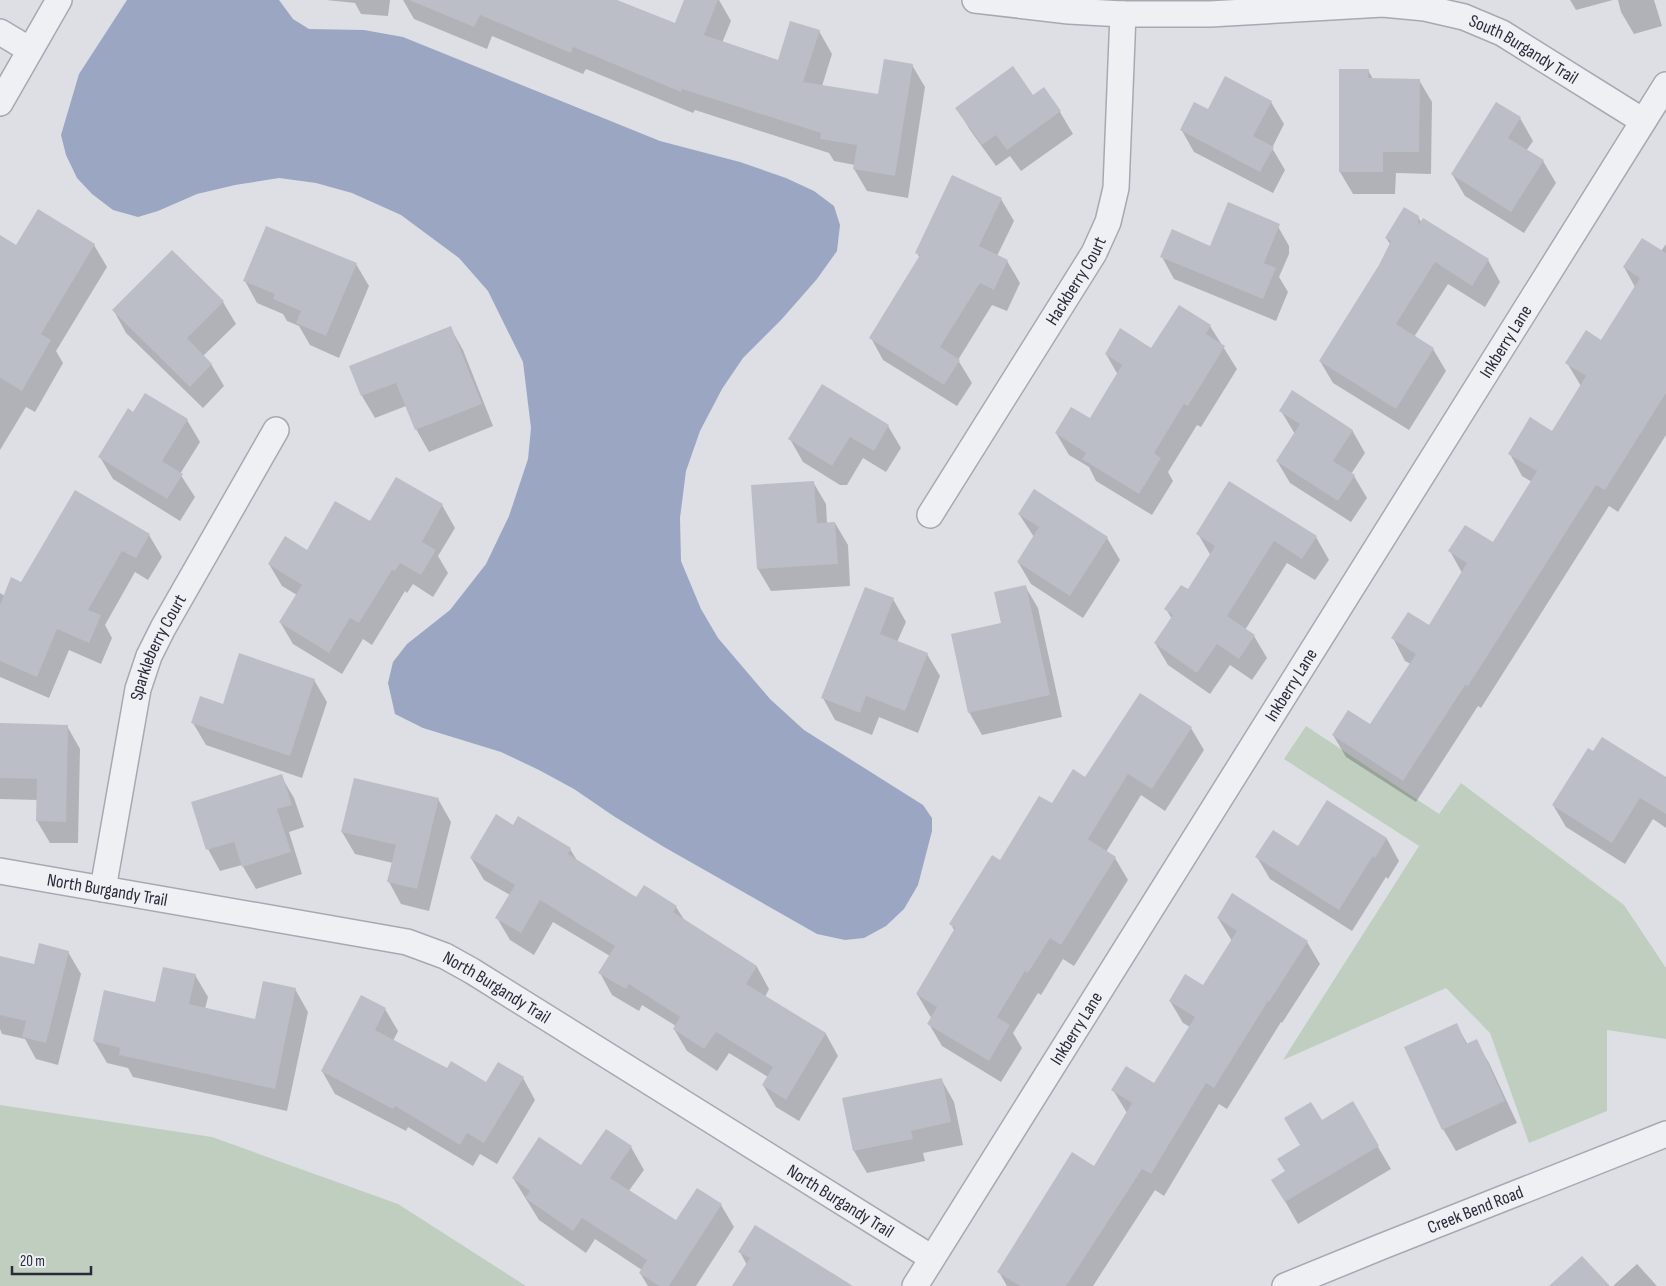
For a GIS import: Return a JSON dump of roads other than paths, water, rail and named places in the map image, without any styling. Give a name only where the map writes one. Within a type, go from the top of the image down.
[{"type":"street","points":[[0,103],[59,0]]},
{"type":"street","name":"South Burgandy Trail","points":[[975,0],[1069,11],[1123,14],[1210,14],[1384,4],[1425,8],[1464,17],[1502,34],[1643,120]]},
{"type":"street","name":"Hackberry Court","points":[[930,515],[1094,253],[1108,222],[1116,188],[1123,14]]},
{"type":"street","points":[[0,32],[30,50]]},
{"type":"street","name":"Inkberry Lane","points":[[915,1286],[1666,85]]},
{"type":"street","name":"Sparkleberry Court","points":[[103,889],[138,689],[149,656],[162,628],[276,430]]},
{"type":"street","name":"North Burgandy Trail","points":[[0,871],[407,942],[446,956],[932,1258]]},
{"type":"street","name":"Creek Bend Road","points":[[1285,1286],[1666,1134]]},
{"type":"water","points":[[127,0],[279,0],[293,19],[309,29],[364,30],[403,37],[660,141],[740,162],[786,178],[814,191],[834,206],[840,225],[837,251],[817,279],[781,320],[743,358],[722,389],[700,431],[686,471],[680,518],[681,561],[701,609],[718,638],[770,699],[804,730],[923,805],[932,818],[932,831],[918,885],[904,909],[886,926],[864,938],[845,940],[817,934],[664,847],[574,789],[539,770],[501,752],[423,728],[395,714],[388,683],[393,662],[407,644],[450,610],[486,564],[509,516],[528,459],[531,428],[523,362],[488,291],[459,258],[401,215],[352,193],[316,183],[279,178],[235,185],[197,194],[158,211],[138,217],[113,210],[92,194],[77,178],[66,155],[61,135],[79,74]]}]
